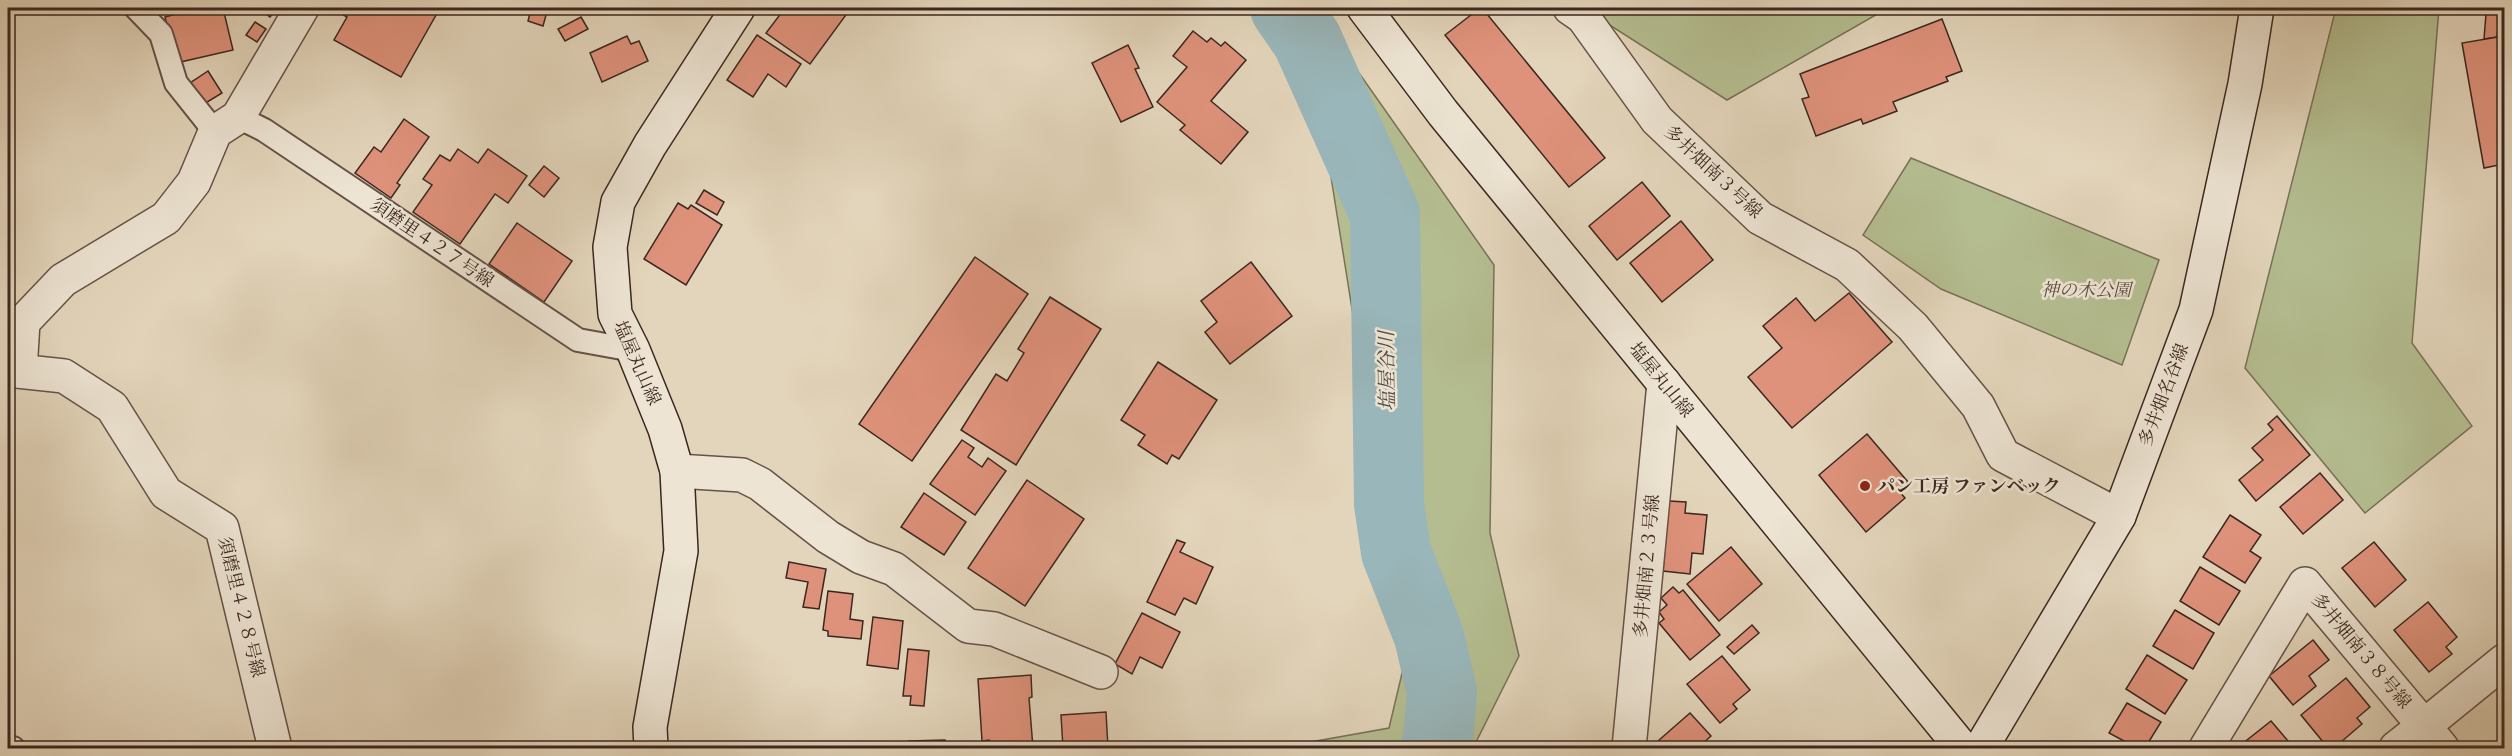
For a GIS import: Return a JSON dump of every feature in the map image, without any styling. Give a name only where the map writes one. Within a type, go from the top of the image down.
[{"type":"street","points":[[14,371],[23,322],[63,280],[166,218],[194,182],[227,124],[303,8]]},
{"type":"street","name":"塩屋丸山線","points":[[651,748],[650,727],[681,552],[677,471],[665,429],[633,350],[615,314],[610,247],[618,202],[650,145],[738,8]]},
{"type":"street","name":"塩屋丸山線","points":[[1364,8],[1443,113],[1962,748]]},
{"type":"street","name":"多井畑南３号線","points":[[1570,8],[1583,17],[1657,120],[1760,218],[1846,265],[1913,327],[1978,406],[2003,455],[2119,516]]},
{"type":"street","name":"多井畑名谷線","points":[[1981,748],[2119,516],[2196,310],[2245,84],[2257,8]]},
{"type":"street","name":"須磨里４２８号線","points":[[14,371],[64,376],[112,407],[166,493],[222,528],[275,748]]},
{"type":"street","name":"多井畑南２３号線","points":[[1629,748],[1664,383]]},
{"type":"street","points":[[677,471],[742,475],[760,484],[861,557],[894,569],[968,626],[994,628],[1101,672]]},
{"type":"street","name":"多井畑南３８号線","points":[[2206,748],[2305,584],[2433,737]]},
{"type":"street","points":[[2396,748],[2433,737],[2505,661]]},
{"type":"lane","name":"須磨里４２７号線","points":[[136,8],[161,34],[176,83],[227,124],[264,130],[578,340],[633,350]]},
{"type":"lane","points":[[8,747],[13,748]]},
{"type":"green space","points":[[1583,8],[1888,8],[1727,100]]},
{"type":"green space","points":[[2336,8],[2439,8],[2412,343],[2472,426],[2365,513],[2245,368]]},
{"type":"green space","points":[[1340,46],[1494,265],[1490,533],[1519,656],[1474,746],[1467,748],[1292,748],[1294,745],[1389,728],[1409,644],[1331,177]]},
{"type":"green space","name":"神の木公園","points":[[1911,158],[2159,260],[2122,365],[1941,289],[1863,235]]},
{"type":"building","points":[[198,8],[223,8],[233,50],[176,63],[165,17]]},
{"type":"building","points":[[258,8],[277,8],[270,17]]},
{"type":"building","points":[[344,8],[440,8],[401,77],[334,40],[347,17],[340,13]]},
{"type":"building","points":[[526,8],[548,8],[543,26],[528,21],[531,9]]},
{"type":"building","points":[[785,8],[851,8],[810,64],[766,33]]},
{"type":"building","points":[[1480,8],[1605,158],[1569,187],[1445,35]]},
{"type":"building","points":[[2458,8],[2501,8],[2497,37],[2484,39],[2486,14],[2458,11]]},
{"type":"building","points":[[581,17],[588,29],[565,41],[558,29]]},
{"type":"building","points":[[1942,19],[1962,71],[1946,77],[1948,81],[1893,102],[1897,111],[1863,124],[1861,119],[1816,136],[1802,99],[1809,97],[1800,74]]},
{"type":"building","points":[[255,22],[266,29],[257,42],[246,35]]},
{"type":"building","points":[[1193,31],[1207,42],[1211,38],[1221,46],[1225,42],[1246,60],[1211,101],[1248,132],[1221,164],[1180,130],[1185,125],[1157,102],[1187,67],[1173,56]]},
{"type":"building","points":[[757,35],[801,64],[786,87],[768,74],[753,97],[727,80]]},
{"type":"building","points":[[627,36],[631,44],[639,41],[648,61],[602,82],[590,53]]},
{"type":"building","points":[[2504,36],[2504,164],[2484,168],[2462,43]]},
{"type":"building","points":[[1128,45],[1139,68],[1135,69],[1153,107],[1121,122],[1092,63]]},
{"type":"building","points":[[208,71],[222,93],[204,104],[190,83]]},
{"type":"building","points":[[404,119],[429,137],[397,183],[400,185],[391,198],[355,173],[374,147],[381,152]]},
{"type":"building","points":[[458,149],[478,163],[488,149],[527,176],[508,203],[495,194],[460,244],[413,212],[432,185],[423,179],[440,155],[450,161]]},
{"type":"building","points":[[544,166],[559,178],[544,197],[529,185]]},
{"type":"building","points":[[1642,182],[1670,216],[1617,260],[1589,226]]},
{"type":"building","points":[[704,190],[724,202],[717,215],[696,203]]},
{"type":"building","points":[[678,203],[688,209],[691,205],[722,225],[686,285],[644,259]]},
{"type":"building","points":[[1681,221],[1713,260],[1662,302],[1630,263]]},
{"type":"building","points":[[517,223],[572,261],[544,302],[489,264]]},
{"type":"building","points":[[975,257],[1028,294],[912,461],[859,424]]},
{"type":"building","points":[[1251,262],[1292,316],[1230,364],[1205,332],[1217,322],[1201,301]]},
{"type":"building","points":[[1849,293],[1892,342],[1792,428],[1748,377],[1782,348],[1763,326],[1796,298],[1815,321]]},
{"type":"building","points":[[1050,297],[1101,329],[1016,465],[961,430],[996,374],[1007,381],[1024,353],[1018,349]]},
{"type":"building","points":[[1158,362],[1217,400],[1179,459],[1172,455],[1167,464],[1138,445],[1145,435],[1121,420]]},
{"type":"building","points":[[2277,416],[2310,455],[2256,501],[2239,480],[2263,460],[2252,448],[2273,430],[2268,424]]},
{"type":"building","name":"パン工房 ファンベック","points":[[1867,434],[1908,482],[1898,490],[1905,498],[1866,532],[1819,475]]},
{"type":"building","points":[[962,440],[974,448],[968,457],[982,467],[988,458],[1006,471],[975,515],[930,484]]},
{"type":"building","points":[[2320,473],[2343,500],[2303,534],[2280,507]]},
{"type":"building","points":[[1027,480],[1084,519],[1025,606],[968,568]]},
{"type":"building","points":[[924,493],[966,522],[944,555],[901,527]]},
{"type":"building","points":[[1669,501],[1686,502],[1685,513],[1707,515],[1703,554],[1692,553],[1690,574],[1663,571]]},
{"type":"building","points":[[2230,515],[2261,535],[2250,551],[2261,558],[2245,583],[2203,557]]},
{"type":"building","points":[[1177,540],[1185,543],[1180,552],[1213,567],[1196,604],[1184,598],[1175,615],[1147,602]]},
{"type":"building","points":[[2374,542],[2406,580],[2375,607],[2342,568]]},
{"type":"building","points":[[1731,547],[1762,584],[1719,621],[1687,584]]},
{"type":"building","points":[[789,562],[826,569],[819,609],[803,607],[808,582],[786,578]]},
{"type":"building","points":[[2200,567],[2240,591],[2219,625],[2180,601]]},
{"type":"building","points":[[1673,587],[1679,593],[1683,590],[1720,635],[1690,660],[1659,623],[1664,619],[1659,612],[1667,605],[1661,598]]},
{"type":"building","points":[[828,591],[853,594],[850,619],[863,621],[861,639],[828,636],[828,631],[823,630]]},
{"type":"building","points":[[2428,602],[2457,637],[2446,647],[2452,654],[2429,672],[2394,630]]},
{"type":"building","points":[[2175,610],[2214,633],[2193,669],[2153,646]]},
{"type":"building","points":[[1142,613],[1180,632],[1162,668],[1140,657],[1132,674],[1115,664]]},
{"type":"building","points":[[873,617],[903,621],[898,669],[867,665]]},
{"type":"building","points":[[1752,625],[1759,633],[1734,654],[1727,647]]},
{"type":"building","points":[[2313,640],[2329,660],[2309,676],[2316,686],[2293,705],[2269,676]]},
{"type":"building","points":[[908,649],[929,651],[924,706],[910,705],[911,696],[903,696]]},
{"type":"building","points":[[2147,655],[2187,680],[2165,714],[2126,689]]},
{"type":"building","points":[[1722,656],[1750,690],[1733,704],[1737,709],[1720,723],[1687,684]]},
{"type":"building","points":[[1031,675],[1032,697],[1029,698],[1033,748],[1003,748],[1003,742],[989,744],[989,740],[982,741],[978,679]]},
{"type":"building","points":[[2346,678],[2370,707],[2357,718],[2362,724],[2334,748],[2328,748],[2301,715]]},
{"type":"building","points":[[2127,703],[2161,722],[2145,748],[2137,748],[2109,733]]},
{"type":"building","points":[[1106,712],[1108,748],[1063,748],[1061,715]]},
{"type":"building","points":[[1690,713],[1711,736],[1700,746],[1702,748],[1650,748]]},
{"type":"building","points":[[2271,721],[2294,748],[2237,748]]},
{"type":"building","points":[[945,740],[945,748],[909,748],[909,741]]},
{"type":"waterway","name":"塩屋谷川","points":[[1285,8],[1307,40],[1385,214],[1389,504],[1396,552],[1429,636],[1442,692],[1438,740],[1435,748]]},
{"type":"place","name":"パン工房 ファンベック","points":[[1865,486]]}]
